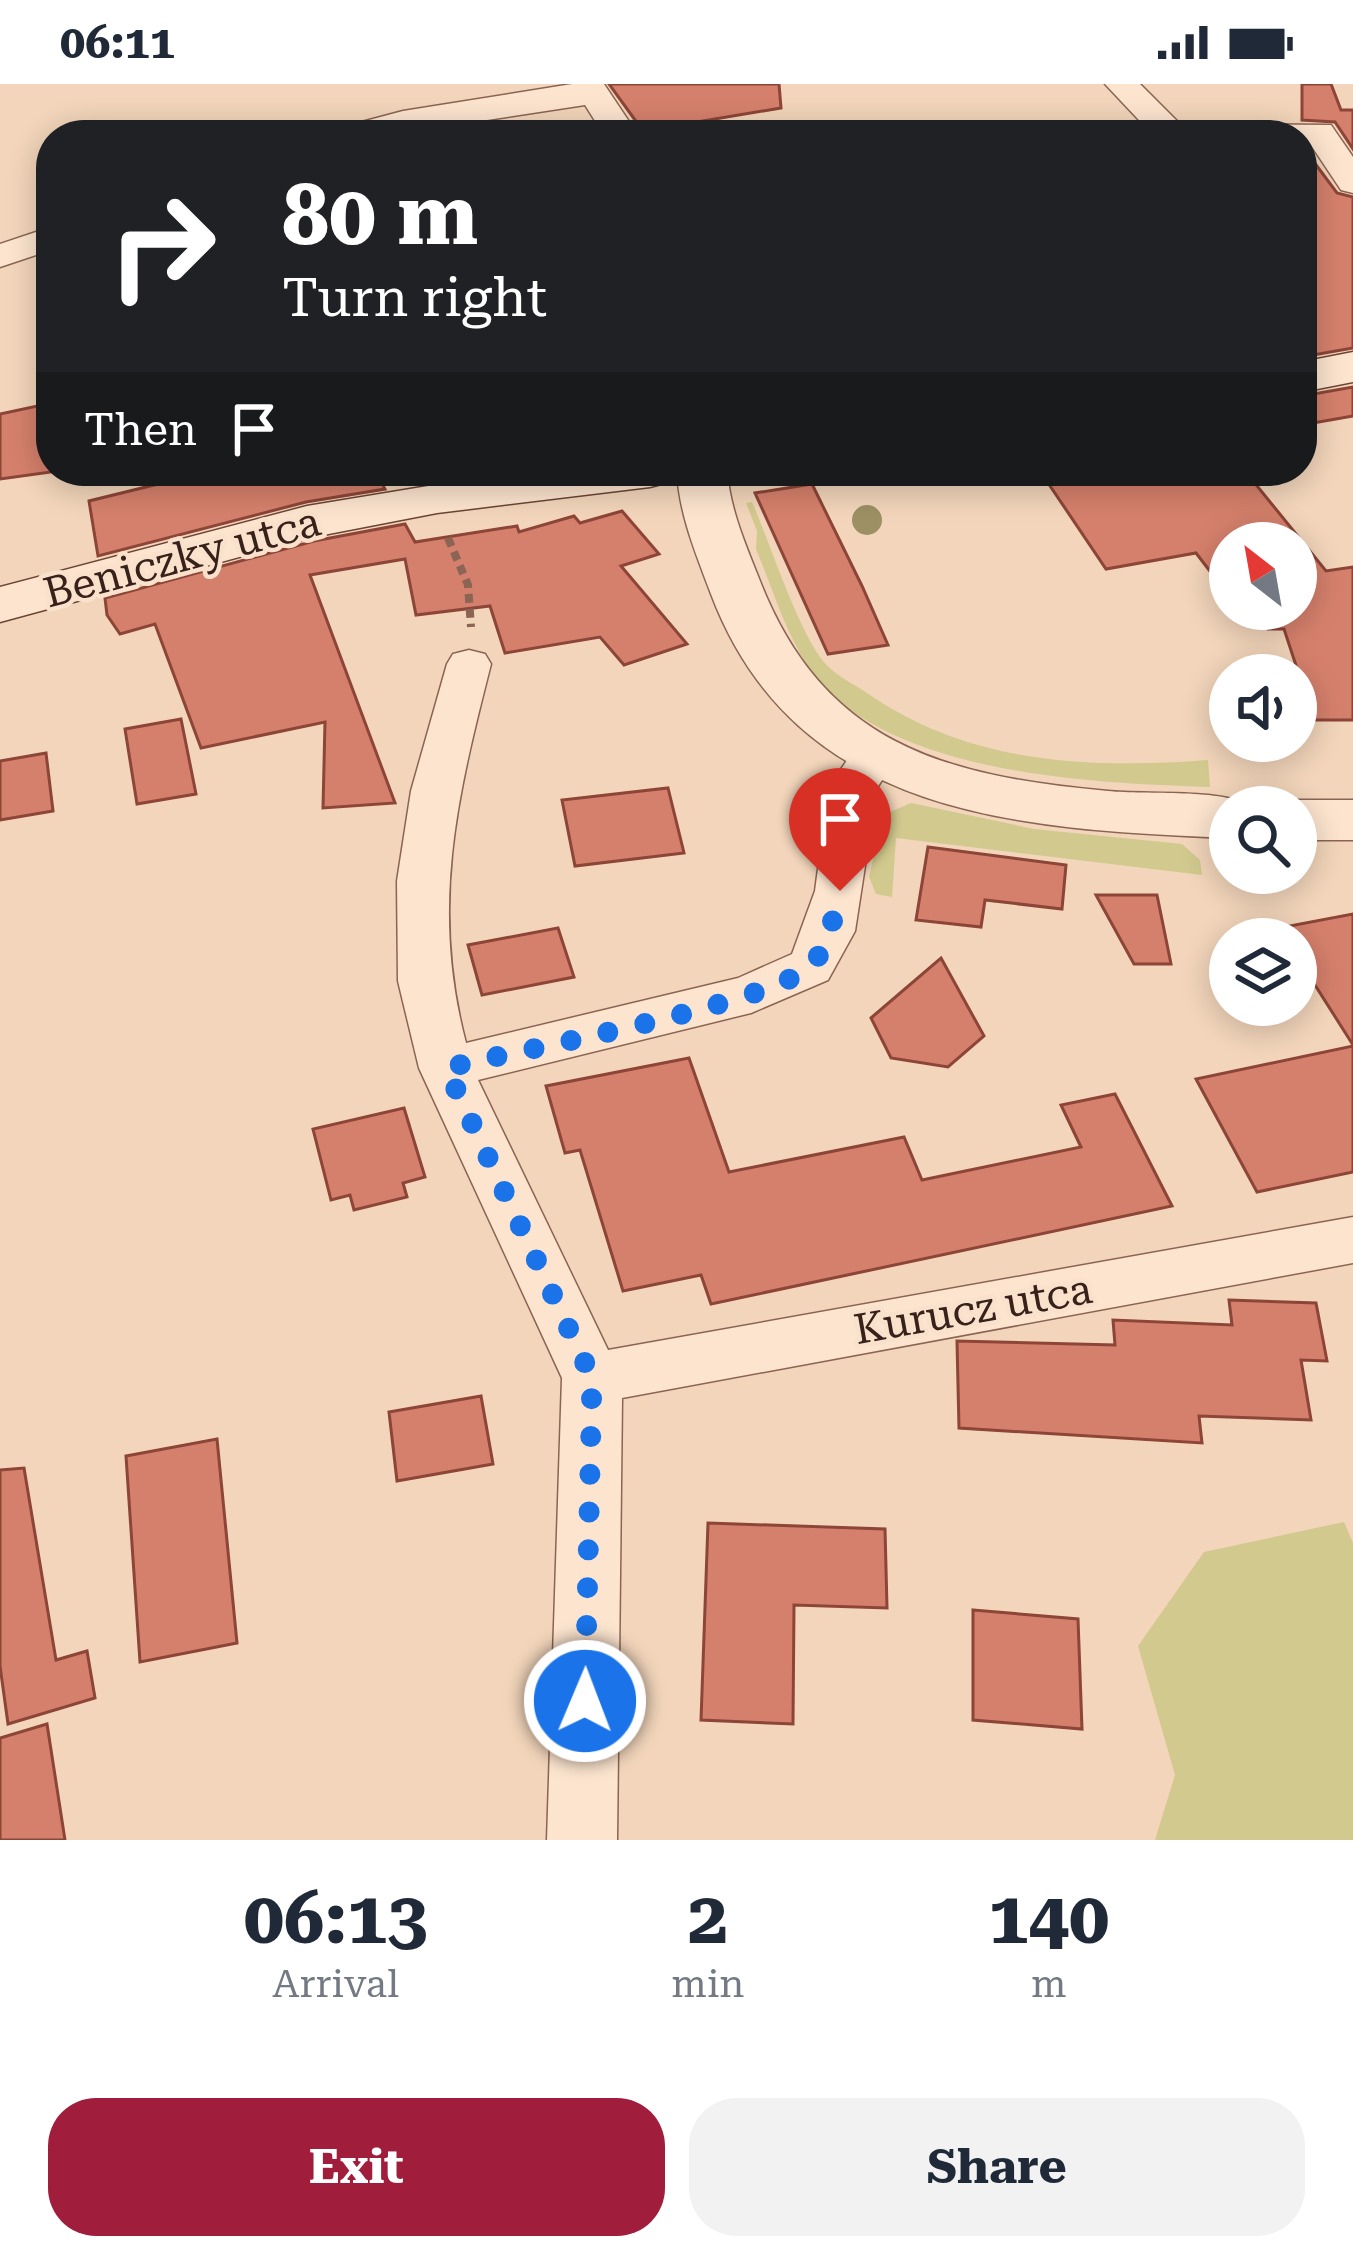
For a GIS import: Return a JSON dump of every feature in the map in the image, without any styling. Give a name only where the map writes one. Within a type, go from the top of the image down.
[{"type":"main road","points":[[1317,374],[1353,367]]},
{"type":"main road","name":"Beniczky utca","points":[[0,605],[307,522],[437,496],[522,486]]},
{"type":"street","points":[[1121,84],[1157,120]]},
{"type":"street","points":[[409,120],[592,89],[612,120]]},
{"type":"street","points":[[1317,132],[1353,183]]},
{"type":"street","points":[[0,256],[36,243]]},
{"type":"street","points":[[703,486],[704,501],[774,669],[818,719],[874,755],[951,784],[1027,800],[1209,816]]},
{"type":"street","points":[[469,664],[435,791],[422,881],[424,980],[446,1068],[592,1378],[582,1840]]},
{"type":"street","points":[[446,1068],[751,994],[810,967],[830,931],[840,891],[853,788],[874,755]]},
{"type":"street","points":[[1317,820],[1353,820]]},
{"type":"street","name":"Kurucz utca","points":[[592,1378],[1353,1240]]},
{"type":"path","points":[[437,496],[442,524],[468,585],[469,664]]},
{"type":"shaded area","points":[[752,502],[794,607],[827,666],[906,717],[946,735],[1031,756],[1118,763],[1208,760],[1210,786],[1050,776],[936,751],[884,730],[841,702],[800,653],[756,549],[757,531],[746,503]]},
{"type":"shaded area","points":[[911,803],[1034,829],[1182,844],[1200,860],[1202,875],[896,838],[892,897],[876,894],[869,877],[883,815]]},
{"type":"shaded area","points":[[1344,1522],[1353,1543],[1353,1840],[1155,1840],[1175,1775],[1138,1646],[1204,1552]]},
{"type":"building","points":[[609,84],[779,84],[781,108],[709,120],[635,120]]},
{"type":"building","points":[[1302,84],[1331,84],[1341,110],[1353,110],[1353,149],[1335,122],[1302,120]]},
{"type":"building","points":[[1317,166],[1337,193],[1353,197],[1353,348],[1317,354]]},
{"type":"building","points":[[1353,387],[1353,416],[1317,422],[1317,393]]},
{"type":"building","points":[[36,406],[36,474],[0,479],[0,414]]},
{"type":"building","points":[[150,486],[385,489],[306,502],[98,556],[89,501]]},
{"type":"building","points":[[813,486],[888,645],[828,654],[755,493]]},
{"type":"building","points":[[1050,486],[1257,486],[1286,522],[1209,522],[1209,570],[1196,553],[1106,569]]},
{"type":"building","points":[[622,511],[659,554],[621,566],[687,644],[624,665],[600,637],[505,653],[490,606],[416,615],[405,559],[310,575],[395,803],[323,808],[325,722],[201,748],[155,624],[120,634],[107,615],[105,598],[314,541],[405,524],[415,542],[517,526],[519,532],[574,516],[580,523]]},
{"type":"building","points":[[1317,560],[1326,571],[1353,567],[1353,720],[1317,720],[1317,654],[1292,654],[1284,630],[1317,630]]},
{"type":"building","points":[[181,719],[196,794],[137,804],[125,729]]},
{"type":"building","points":[[46,753],[53,811],[0,820],[0,761]]},
{"type":"building","points":[[668,788],[684,853],[575,866],[562,800]]},
{"type":"building","points":[[928,847],[1066,865],[1062,909],[985,900],[981,927],[916,920]]},
{"type":"building","points":[[1096,895],[1157,895],[1171,964],[1134,964]]},
{"type":"building","points":[[1353,914],[1353,1045],[1317,988],[1317,921]]},
{"type":"building","points":[[558,928],[574,977],[482,995],[468,945]]},
{"type":"building","points":[[941,958],[984,1036],[948,1067],[891,1058],[871,1018]]},
{"type":"building","points":[[1353,1046],[1353,1172],[1257,1192],[1196,1079]]},
{"type":"building","points":[[689,1058],[729,1172],[904,1137],[922,1180],[1081,1147],[1061,1105],[1115,1094],[1172,1206],[711,1304],[701,1275],[623,1291],[580,1150],[565,1153],[546,1086]]},
{"type":"building","points":[[404,1108],[425,1177],[403,1183],[407,1197],[354,1210],[350,1195],[331,1200],[313,1129]]},
{"type":"building","points":[[1229,1300],[1316,1303],[1327,1361],[1301,1360],[1311,1420],[1199,1416],[1202,1443],[959,1428],[957,1341],[1115,1345],[1113,1320],[1232,1325]]},
{"type":"building","points":[[481,1396],[493,1464],[397,1481],[389,1412]]},
{"type":"building","points":[[217,1439],[237,1643],[140,1662],[126,1456]]},
{"type":"building","points":[[24,1468],[56,1660],[87,1651],[95,1698],[8,1724],[0,1666],[0,1470]]},
{"type":"building","points":[[708,1523],[885,1529],[887,1608],[794,1605],[793,1724],[701,1720]]},
{"type":"building","points":[[973,1610],[1078,1619],[1082,1729],[973,1720]]},
{"type":"building","points":[[47,1724],[65,1840],[0,1840],[0,1738]]},
{"type":"route","points":[[585,1701],[592,1378],[446,1068],[751,994],[810,967],[830,931],[840,891]]}]
